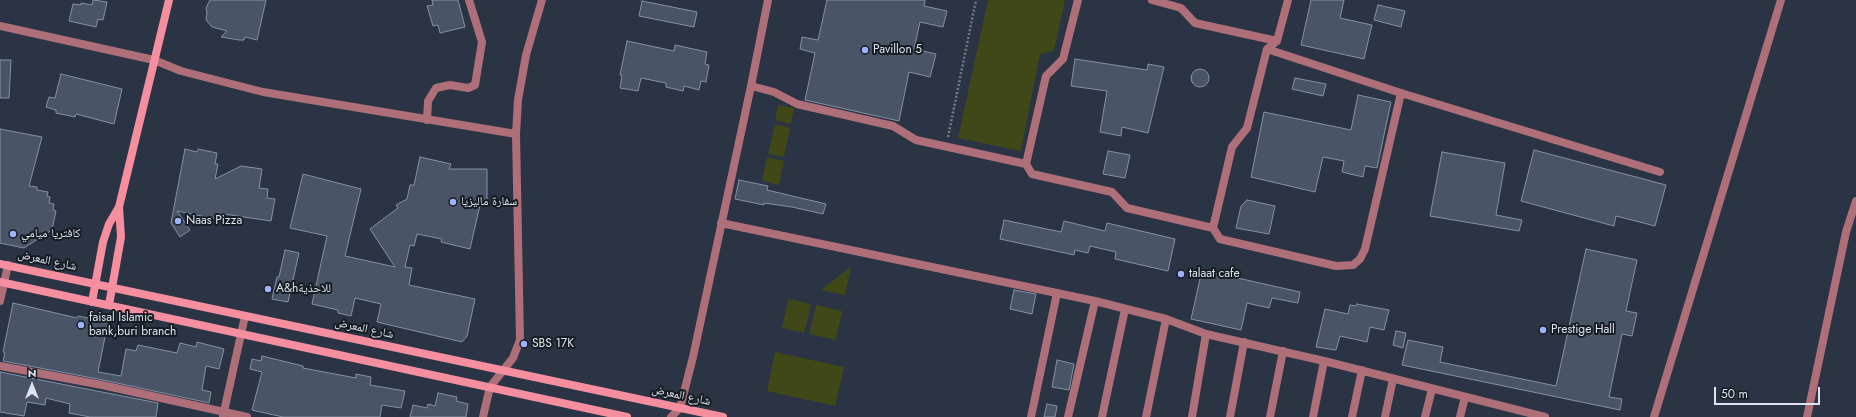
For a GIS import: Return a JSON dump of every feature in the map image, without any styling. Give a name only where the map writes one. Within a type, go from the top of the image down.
[{"type":"main road","points":[[92,302],[106,233],[119,207],[169,0]]},
{"type":"main road","points":[[109,305],[121,237],[119,207]]},
{"type":"main road","name":"شارع المعرض","points":[[4,264],[724,417]]},
{"type":"main road","points":[[2,282],[627,417]]},
{"type":"street","points":[[427,120],[428,101],[436,88],[450,85],[468,88],[475,85],[482,42],[469,0]]},
{"type":"street","points":[[483,417],[490,387],[504,371],[518,347],[520,331],[516,134],[518,100],[526,56],[541,3],[533,0]]},
{"type":"street","points":[[671,417],[680,408],[693,357],[768,0]]},
{"type":"street","points":[[1078,0],[1063,59],[1046,76],[1026,164],[1032,174],[1112,192],[1127,208],[1213,228],[1220,238],[1336,266],[1353,265],[1360,259],[1364,249],[1401,93]]},
{"type":"street","points":[[1152,0],[1180,8],[1195,23],[1277,41]]},
{"type":"street","points":[[1213,228],[1232,147],[1247,128],[1267,49],[1277,41],[1288,0]]},
{"type":"street","points":[[1654,417],[1781,0]]},
{"type":"street","points":[[0,26],[154,60],[181,71],[233,86],[516,134]]},
{"type":"street","points":[[1267,49],[1401,93],[1660,172]]},
{"type":"street","points":[[751,86],[774,92],[797,104],[894,126],[916,140],[1026,164]]},
{"type":"street","points":[[1807,417],[1846,232],[1856,201]]},
{"type":"street","points":[[721,223],[1095,301],[1166,319],[1206,334],[1362,370],[1545,417]]},
{"type":"street","points":[[0,301],[4,264]]},
{"type":"street","points":[[1031,417],[1057,294]]},
{"type":"street","points":[[1068,417],[1095,301]]},
{"type":"street","points":[[1102,417],[1125,309]]},
{"type":"street","points":[[224,414],[246,316]]},
{"type":"street","points":[[1146,417],[1166,319]]},
{"type":"street","points":[[1192,417],[1206,334]]},
{"type":"street","points":[[1230,417],[1244,342]]},
{"type":"street","points":[[1270,417],[1283,351]]},
{"type":"street","points":[[1313,417],[1324,361]]},
{"type":"street","points":[[0,366],[102,385],[224,414],[247,417]]},
{"type":"street","points":[[1352,417],[1362,370]]},
{"type":"street","points":[[1385,417],[1393,379]]},
{"type":"street","points":[[1425,417],[1432,389]]},
{"type":"street","points":[[1460,417],[1465,397]]},
{"type":"path","points":[[946,147],[976,0]]},
{"type":"green space","points":[[988,0],[1065,0],[1054,51],[1040,54],[1021,151],[958,138]]},
{"type":"green space","points":[[778,105],[794,108],[791,124],[775,120]]},
{"type":"green space","points":[[775,124],[790,128],[784,157],[768,154]]},
{"type":"green space","points":[[767,157],[784,161],[779,185],[762,181]]},
{"type":"green space","points":[[851,267],[845,295],[821,290]]},
{"type":"green space","points":[[788,299],[811,304],[804,333],[782,328]]},
{"type":"green space","points":[[816,305],[842,311],[836,340],[809,334]]},
{"type":"green space","points":[[775,352],[844,367],[835,406],[767,391]]},
{"type":"building","points":[[93,0],[107,2],[103,20],[98,19],[96,27],[69,21],[73,4],[81,5],[81,3],[92,5]]},
{"type":"building","points":[[210,0],[266,0],[257,40],[245,37],[244,40],[239,40],[221,37],[227,31],[212,27],[206,20],[206,8]]},
{"type":"building","points":[[432,0],[458,0],[465,27],[440,33],[438,25],[433,26],[427,6],[433,5]]},
{"type":"building","name":"Pavillon 5","points":[[827,0],[925,0],[924,6],[947,11],[943,27],[920,22],[914,49],[936,54],[930,77],[909,72],[899,121],[805,100],[815,53],[800,49],[802,37],[818,40]]},
{"type":"building","points":[[1311,0],[1344,0],[1340,18],[1372,25],[1364,59],[1301,45]]},
{"type":"building","points":[[642,1],[697,12],[694,27],[639,16]]},
{"type":"building","points":[[1378,5],[1405,11],[1401,27],[1374,20]]},
{"type":"building","points":[[627,41],[674,51],[675,45],[707,52],[705,64],[709,65],[706,82],[701,81],[699,90],[684,86],[683,91],[666,87],[666,83],[641,78],[638,91],[620,88],[622,75],[620,75]]},
{"type":"building","points":[[1075,59],[1147,70],[1148,64],[1164,67],[1148,133],[1122,127],[1121,136],[1100,132],[1107,91],[1071,86]]},
{"type":"building","points":[[0,60],[11,60],[9,98],[0,98]]},
{"type":"building","points":[[1200,69],[1206,72],[1209,78],[1206,84],[1200,87],[1194,84],[1191,78],[1194,72]]},
{"type":"building","points":[[61,74],[122,89],[114,124],[76,114],[75,117],[56,113],[56,110],[46,107],[49,97],[55,98]]},
{"type":"building","points":[[1295,78],[1326,84],[1323,96],[1292,89]]},
{"type":"building","points":[[1358,95],[1391,102],[1377,168],[1365,166],[1363,177],[1342,172],[1344,161],[1323,157],[1315,192],[1251,177],[1264,112],[1351,130]]},
{"type":"building","points":[[0,129],[42,137],[29,186],[37,187],[37,190],[48,192],[47,196],[50,197],[49,203],[54,204],[53,210],[56,211],[52,230],[24,248],[0,243]]},
{"type":"building","points":[[185,149],[197,152],[198,149],[217,153],[215,164],[218,164],[215,179],[241,166],[262,169],[259,188],[268,189],[267,198],[275,199],[271,221],[217,213],[216,219],[177,211],[190,230],[180,237],[171,223]]},
{"type":"building","points":[[1534,150],[1666,185],[1655,226],[1616,216],[1614,226],[1521,201]]},
{"type":"building","points":[[1108,151],[1130,155],[1125,178],[1103,174]]},
{"type":"building","points":[[1442,152],[1505,163],[1496,215],[1522,220],[1519,231],[1430,216]]},
{"type":"building","points":[[420,157],[451,164],[449,169],[487,169],[487,205],[480,205],[470,249],[441,242],[442,239],[417,234],[414,246],[410,245],[405,267],[412,268],[409,285],[475,299],[467,336],[462,342],[377,322],[381,304],[355,298],[351,316],[338,313],[338,310],[312,304],[327,236],[290,228],[303,174],[361,189],[345,256],[395,267],[370,229],[398,208],[396,205],[407,199],[410,185],[414,185]]},
{"type":"building","points":[[739,180],[768,186],[767,190],[826,204],[823,214],[792,207],[764,203],[764,205],[735,199]]},
{"type":"building","points":[[1247,200],[1275,206],[1269,234],[1236,228],[1241,206]]},
{"type":"building","points":[[1004,220],[1061,232],[1064,221],[1105,231],[1107,223],[1175,239],[1168,271],[1115,259],[1116,252],[1090,246],[1088,253],[1075,250],[1074,255],[1000,239]]},
{"type":"building","points":[[1586,249],[1637,260],[1626,311],[1637,313],[1632,336],[1622,334],[1609,397],[1622,399],[1620,410],[1402,365],[1408,340],[1443,347],[1440,362],[1556,386]]},
{"type":"building","points":[[285,250],[299,253],[288,302],[272,299]]},
{"type":"building","points":[[1202,270],[1300,292],[1298,303],[1272,298],[1269,308],[1247,303],[1241,330],[1191,319]]},
{"type":"building","points":[[1014,290],[1036,294],[1032,314],[1010,309]]},
{"type":"building","points":[[13,303],[77,318],[78,316],[108,322],[98,372],[121,376],[126,349],[136,351],[138,345],[177,353],[180,343],[196,347],[197,342],[224,349],[219,369],[206,366],[202,390],[211,392],[209,403],[103,380],[3,361],[5,353],[3,352]]},
{"type":"building","points":[[1357,304],[1389,310],[1384,330],[1370,327],[1367,342],[1340,336],[1336,350],[1316,347],[1325,309],[1348,314],[1350,305],[1356,306]]},
{"type":"building","points":[[1396,331],[1406,333],[1403,348],[1393,345]]},
{"type":"building","points":[[262,356],[303,366],[303,368],[356,378],[356,374],[371,377],[370,385],[405,391],[401,408],[382,405],[380,417],[283,417],[252,410],[262,372],[250,369],[252,359],[261,361]]},
{"type":"building","points":[[1057,360],[1074,364],[1069,390],[1052,387]]},
{"type":"building","points":[[0,372],[158,403],[156,417],[90,417],[69,413],[70,404],[46,398],[45,405],[27,402],[24,416],[0,412]]},
{"type":"building","points":[[438,393],[457,397],[456,401],[468,404],[466,417],[410,417],[413,405],[427,408],[428,404],[435,406]]},
{"type":"building","points":[[1047,404],[1057,406],[1055,417],[1044,417]]},
{"type":"place","name":"Pavillon 5","points":[[865,50]]},
{"type":"place","name":"سفارة ماليزيا","points":[[453,202]]},
{"type":"place","name":"Naas Pizza","points":[[178,221]]},
{"type":"place","name":"كافتريا ميامي","points":[[13,234]]},
{"type":"place","name":"talaat cafe","points":[[1181,274]]},
{"type":"place","name":"A&hللاحذية","points":[[268,289]]},
{"type":"place","name":"faisal Islamic bank,buri branch","points":[[81,325]]},
{"type":"place","name":"Prestige Hall","points":[[1543,330]]},
{"type":"place","name":"SBS 17K","points":[[524,344]]}]
